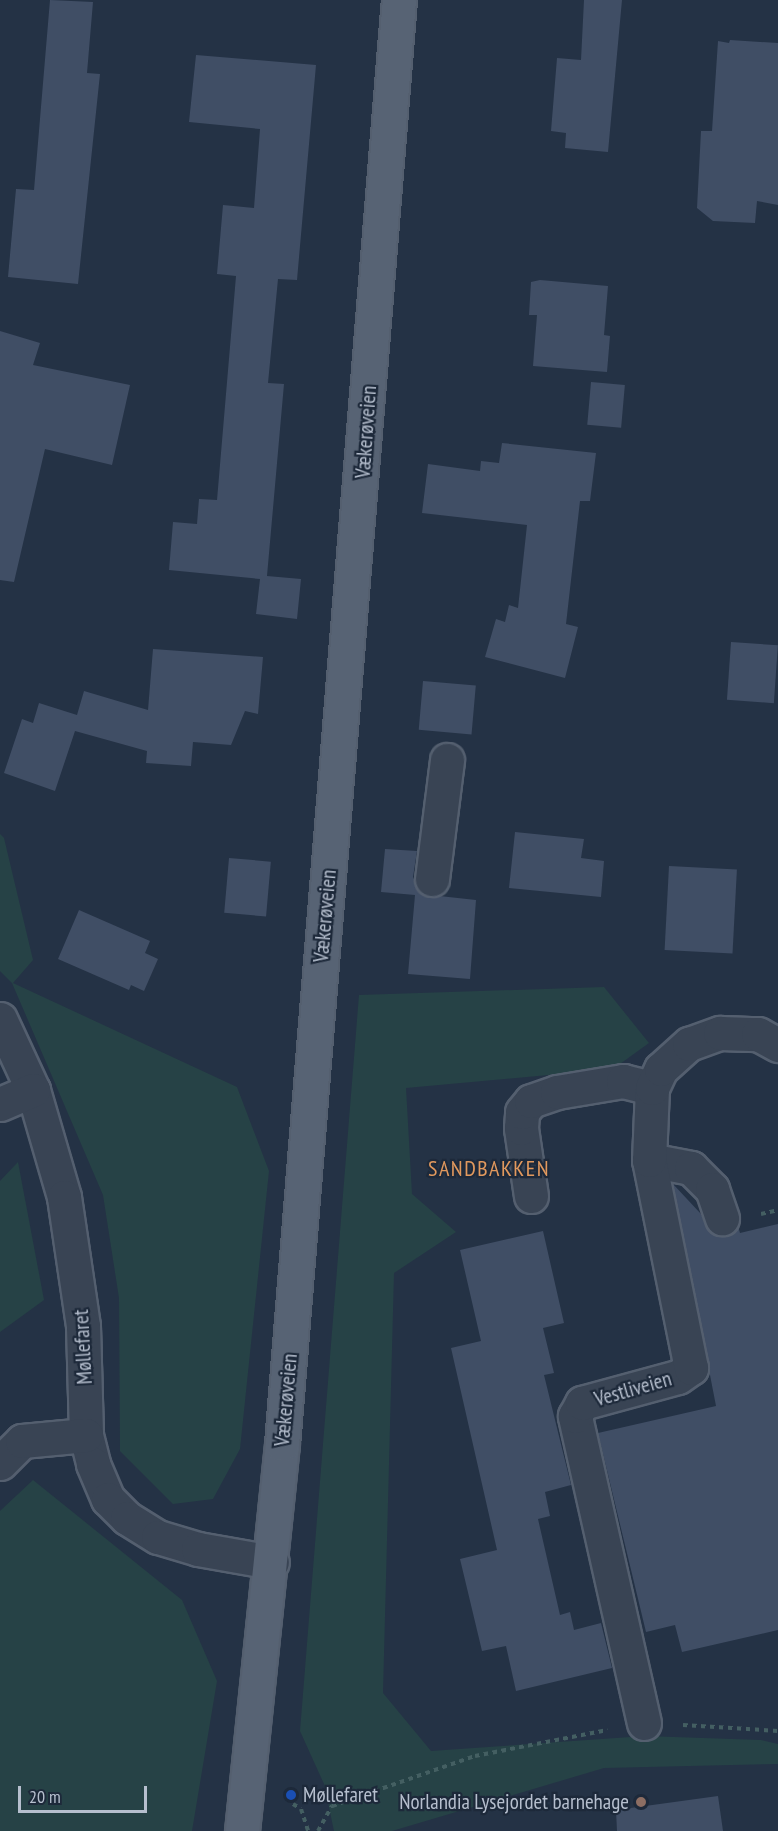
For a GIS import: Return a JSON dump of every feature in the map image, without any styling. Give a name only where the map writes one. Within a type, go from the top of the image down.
[{"type":"main road","name":"Vækerøveien","points":[[243,1831],[272,1562],[399,0]]},
{"type":"street","points":[[432,879],[447,760]]},
{"type":"street","name":"Møllefaret","points":[[0,1019],[33,1090],[64,1197],[76,1264],[83,1326],[86,1435],[93,1464],[108,1499],[127,1518],[158,1537],[198,1549],[272,1562]]},
{"type":"street","points":[[531,1196],[521,1128],[522,1112],[531,1101],[557,1092],[623,1081],[652,1088],[674,1055],[690,1044],[720,1033],[758,1034],[778,1045]]},
{"type":"street","name":"Vestliveien","points":[[644,1723],[575,1416],[582,1403],[678,1377],[691,1368],[649,1160],[652,1088]]},
{"type":"street","points":[[0,1104],[33,1090]]},
{"type":"street","points":[[649,1160],[691,1168],[712,1189],[722,1218]]},
{"type":"street","points":[[3,1453],[22,1441],[86,1435]]},
{"type":"path","points":[[318,1831],[332,1806],[475,1756],[644,1723],[778,1731]]},
{"type":"path","points":[[293,1804],[306,1818],[308,1831]]},
{"type":"green space","points":[[0,834],[4,838],[33,960],[13,983],[237,1087],[269,1171],[240,1449],[213,1499],[173,1504],[120,1451],[119,1298],[103,1195],[12,983],[0,971]]},
{"type":"green space","points":[[604,987],[649,1043],[613,1069],[406,1088],[412,1194],[456,1232],[394,1273],[383,1693],[431,1751],[645,1736],[761,1740],[778,1744],[778,1764],[604,1768],[392,1831],[334,1831],[324,1784],[300,1731],[359,995]]},
{"type":"green space","points":[[18,1162],[44,1300],[0,1332],[0,1181]]},
{"type":"green space","points":[[33,1480],[182,1600],[217,1681],[192,1831],[0,1831],[0,1511]]},
{"type":"building","points":[[50,0],[93,2],[87,73],[100,74],[78,284],[8,277],[16,189],[34,190]]},
{"type":"building","points":[[584,0],[622,0],[608,152],[565,148],[566,133],[551,131],[557,58],[581,60]]},
{"type":"building","points":[[730,40],[778,43],[778,205],[757,201],[755,223],[713,221],[697,208],[701,131],[712,131],[718,41],[729,43]]},
{"type":"building","points":[[196,55],[316,65],[297,280],[278,279],[268,383],[284,384],[267,576],[301,579],[297,619],[256,614],[260,579],[169,570],[173,522],[197,524],[199,499],[217,500],[236,276],[217,274],[223,205],[254,208],[260,129],[189,122]]},
{"type":"building","points":[[540,280],[608,286],[604,335],[610,336],[607,372],[533,366],[537,315],[529,315],[531,282]]},
{"type":"building","points":[[0,331],[40,343],[33,365],[130,385],[112,465],[45,449],[14,582],[0,580]]},
{"type":"building","points":[[591,382],[625,385],[621,428],[587,425]]},
{"type":"building","points":[[502,443],[596,453],[590,501],[580,501],[566,624],[578,627],[565,678],[485,657],[496,619],[505,622],[509,605],[518,608],[527,525],[422,513],[428,464],[480,471],[481,461],[499,463]]},
{"type":"building","points":[[731,642],[778,645],[774,703],[727,700]]},
{"type":"building","points":[[153,649],[263,657],[258,714],[245,711],[231,745],[193,742],[191,766],[146,763],[147,751],[75,731],[55,791],[4,773],[22,719],[33,723],[39,703],[77,715],[84,691],[148,710]]},
{"type":"building","points":[[423,681],[476,686],[472,734],[419,730]]},
{"type":"building","points":[[515,832],[584,839],[581,858],[604,861],[601,897],[509,888]]},
{"type":"building","points":[[385,849],[417,851],[413,877],[421,894],[476,900],[470,979],[408,974],[415,895],[381,892]]},
{"type":"building","points":[[229,858],[271,862],[266,916],[224,913]]},
{"type":"building","points":[[669,866],[737,870],[733,953],[665,950]]},
{"type":"building","points":[[79,910],[150,941],[145,953],[158,959],[144,991],[131,985],[129,990],[58,959]]},
{"type":"building","points":[[673,1184],[701,1214],[709,1232],[718,1236],[729,1235],[738,1226],[740,1233],[778,1224],[778,1630],[682,1652],[675,1625],[646,1632],[598,1433],[716,1406]]},
{"type":"building","points":[[543,1231],[564,1323],[543,1328],[554,1373],[544,1375],[571,1485],[545,1492],[550,1516],[538,1519],[560,1615],[570,1612],[574,1630],[601,1623],[612,1668],[516,1691],[506,1646],[482,1651],[460,1559],[497,1550],[451,1348],[481,1341],[460,1250]]},
{"type":"building","points":[[718,1796],[723,1831],[617,1831],[616,1810]]},
{"type":"place","name":"Møllefaret","points":[[291,1795]]},
{"type":"place","name":"Norlandia Lysejordet barnehage","points":[[641,1802]]},
{"type":"district","name":"SANDBAKKEN","points":[[489,1169]]}]
